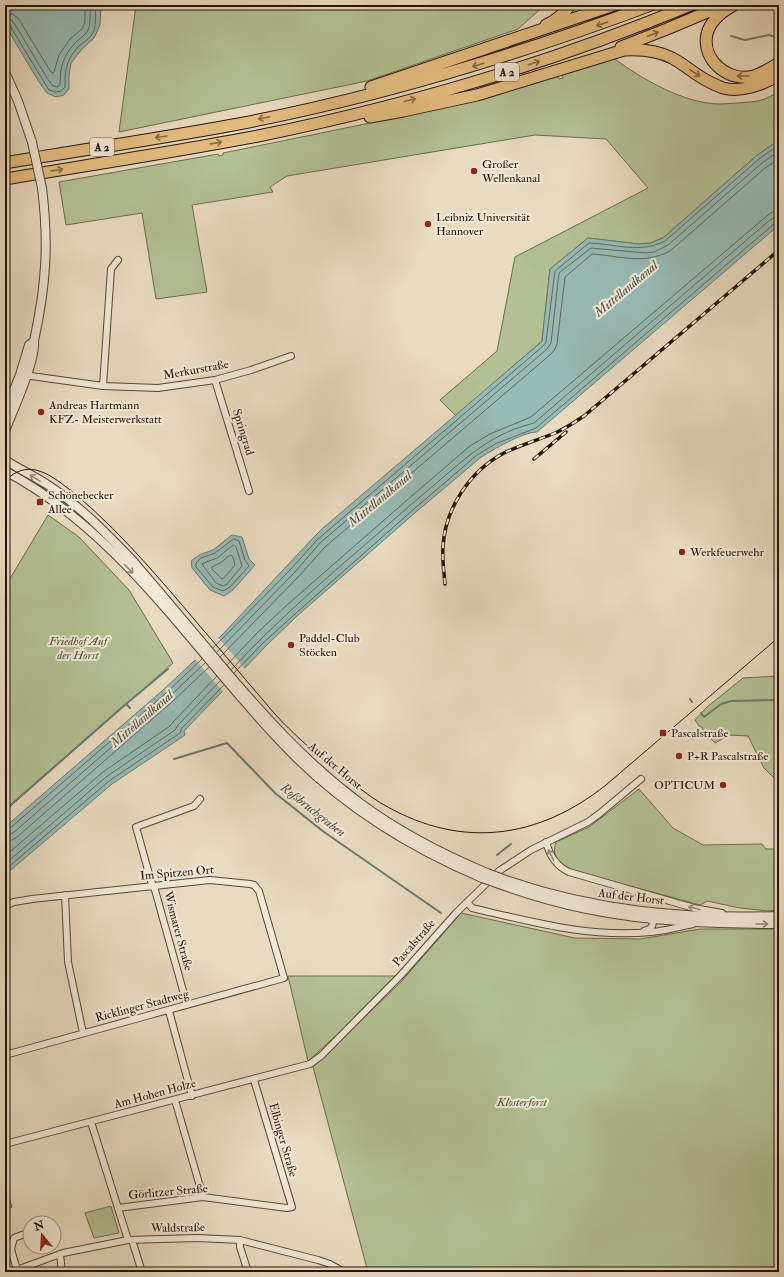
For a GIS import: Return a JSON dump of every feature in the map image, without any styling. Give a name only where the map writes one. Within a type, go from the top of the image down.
[{"type":"highway","points":[[516,39],[552,22],[570,5]]},
{"type":"highway","points":[[302,110],[614,5]]},
{"type":"highway","name":"A 2","points":[[5,163],[199,131],[302,110],[424,80],[480,64],[529,49],[651,5]]},
{"type":"highway","name":"A 2","points":[[5,179],[259,136],[428,95],[482,80],[616,35],[691,5]]},
{"type":"highway","points":[[577,64],[724,5]]},
{"type":"highway","points":[[734,5],[719,15],[710,27],[707,34],[707,46],[713,62],[726,73],[743,77],[753,76],[779,63]]},
{"type":"highway","points":[[318,122],[367,117],[477,95],[624,50],[640,49],[657,52],[673,58],[706,80],[723,88],[734,89],[760,84],[779,75]]},
{"type":"street","points":[[5,72],[18,101],[32,142],[42,188],[46,232],[45,268],[40,312],[34,341],[29,345],[23,375],[5,431]]},
{"type":"street","points":[[103,386],[111,269],[118,260]]},
{"type":"street","name":"Merkurstraße","points":[[23,375],[103,386],[158,388],[215,380],[251,370],[291,356]]},
{"type":"street","points":[[5,412],[23,375]]},
{"type":"street","name":"Springrad","points":[[215,380],[250,491]]},
{"type":"street","name":"Auf der Horst","points":[[5,460],[48,486],[73,504],[109,536],[133,562],[236,687],[296,749],[360,804],[410,836],[484,875],[549,900],[586,909],[650,919],[779,924]]},
{"type":"street","name":"Auf der Horst","points":[[5,471],[42,493],[101,542],[199,643]]},
{"type":"street","name":"Pascalstraße","points":[[310,1064],[321,1056],[401,975],[456,913],[499,872],[531,850],[588,822],[641,779]]},
{"type":"street","name":"Wismarer Straße","points":[[187,1006],[136,827],[194,806],[200,799]]},
{"type":"street","name":"Auf der Horst","points":[[546,842],[553,860],[569,872],[694,908],[746,917]]},
{"type":"street","name":"Im Spitzen Ort","points":[[5,906],[14,902],[32,899],[210,880],[254,885],[259,891],[284,978]]},
{"type":"street","name":"Auf der Horst","points":[[501,882],[551,895],[608,907],[652,913],[691,916],[779,916]]},
{"type":"street","points":[[65,895],[68,962],[83,1033]]},
{"type":"street","name":"Auf der Horst","points":[[467,902],[472,908],[563,929],[599,933],[651,932],[703,922]]},
{"type":"street","name":"Auf der Horst","points":[[638,932],[651,928],[653,923],[650,919]]},
{"type":"street","name":"Ricklinger Stadtweg","points":[[6,1054],[169,1011],[284,978]]},
{"type":"street","points":[[169,1011],[192,1096]]},
{"type":"street","points":[[5,1044],[6,1054]]},
{"type":"street","name":"Am Hohen Holze","points":[[5,1144],[254,1080],[310,1064]]},
{"type":"street","name":"Elbinger Straße","points":[[254,1080],[292,1207]]},
{"type":"street","points":[[175,1100],[203,1197]]},
{"type":"street","points":[[91,1122],[118,1208],[142,1272]]},
{"type":"street","name":"Görlitzer Straße","points":[[118,1208],[203,1197],[287,1208],[292,1207]]},
{"type":"street","points":[[14,1271],[8,1250],[14,1238],[22,1235]]},
{"type":"street","name":"Waldstraße","points":[[62,1254],[130,1240],[197,1238],[240,1240],[318,1260],[330,1264],[344,1272]]},
{"type":"street","points":[[240,1240],[240,1247],[248,1272]]},
{"type":"street","name":"Waldstraße","points":[[14,1271],[57,1255]]},
{"type":"street","points":[[60,1255],[62,1272]]},
{"type":"green space","points":[[136,5],[545,5],[518,29],[367,81],[119,132]]},
{"type":"green space","points":[[612,57],[649,81],[677,95],[706,103],[722,104],[755,101],[765,99],[779,92],[779,140],[756,156],[664,237],[651,243],[639,244],[588,238],[550,269],[542,341],[456,416],[440,400],[497,351],[515,257],[648,188],[606,139],[535,135],[287,176],[270,187],[273,192],[192,205],[207,292],[156,299],[142,213],[66,225],[59,182],[218,154],[219,156],[223,155],[223,153],[419,113],[557,76],[559,79],[563,78],[562,74]]},
{"type":"green space","name":"Friedhof Auf der Horst","points":[[48,515],[79,537],[129,590],[173,663],[5,811],[5,587]]},
{"type":"green space","points":[[779,676],[779,783],[764,768],[748,736],[729,735],[715,743],[695,720],[707,707],[743,678]]},
{"type":"green space","points":[[639,789],[673,828],[703,845],[762,844],[766,849],[779,849],[779,910],[768,911],[740,908],[707,901],[700,905],[578,872],[567,868],[559,862],[555,854],[556,842],[589,827]]},
{"type":"green space","name":"Klosterforst","points":[[461,913],[575,938],[640,939],[700,929],[779,929],[779,1272],[368,1272],[313,1067],[401,982]]},
{"type":"green space","points":[[288,976],[402,976],[308,1061]]},
{"type":"green space","points":[[5,1185],[12,1207],[5,1211]]},
{"type":"green space","points":[[111,1206],[119,1233],[94,1238],[85,1213]]},
{"type":"water","points":[[5,5],[101,5],[100,25],[94,38],[82,49],[71,63],[69,89],[64,95],[56,97],[47,93],[39,82],[5,25]]},
{"type":"water","name":"Mittellandkanal","points":[[779,140],[779,225],[537,432],[516,438],[480,458],[297,616],[184,731],[185,735],[112,784],[5,875],[5,827],[163,690],[222,635],[323,528],[542,341],[550,269],[588,238],[639,244],[651,243],[663,238],[756,156]]},
{"type":"water","points":[[232,535],[242,537],[249,559],[255,565],[233,590],[224,596],[210,590],[192,568],[191,561],[199,555],[213,550]]},
{"type":"pier","points":[[217,636],[246,670],[224,693],[194,658]]},
{"type":"waterway","points":[[731,36],[745,40],[769,35],[779,38]]},
{"type":"waterway","points":[[126,704],[168,669]]},
{"type":"waterway","name":"Roßbruchgraben","points":[[701,713],[704,717],[721,704],[731,701],[779,700]]},
{"type":"waterway","points":[[5,810],[126,704],[130,708]]},
{"type":"waterway","name":"Roßbruchgraben","points":[[174,759],[227,743],[275,793],[324,832],[441,913]]},
{"type":"waterway","name":"Roßbruchgraben","points":[[497,855],[511,844]]},
{"type":"tram line","points":[[5,481],[14,474],[23,470],[32,469],[49,475],[74,493],[94,510],[131,547],[274,713],[304,743],[336,770],[379,802],[414,820],[443,828],[471,832],[499,832],[527,827],[554,817],[580,803],[606,785],[779,637]]},
{"type":"railway","points":[[445,584],[443,561],[445,533],[454,505],[470,480],[480,470],[504,453],[559,431],[584,416],[779,250]]},
{"type":"railway","points":[[534,459],[566,432]]},
{"type":"place","name":"Großer Wellenkanal","points":[[474,171]]},
{"type":"place","name":"Leibniz Universität Hannover","points":[[428,224]]},
{"type":"place","name":"Andreas Hartmann KFZ- Meisterwerkstatt","points":[[41,412]]},
{"type":"place","name":"Schönebecker Allee","points":[[40,502]]},
{"type":"place","name":"Werkfeuerwehr","points":[[682,552]]},
{"type":"place","name":"Paddel-Club Stöcken","points":[[291,645]]},
{"type":"place","name":"Pascalstraße","points":[[663,733]]},
{"type":"place","name":"P+R Pascalstraße","points":[[679,756]]},
{"type":"place","name":"OPTICUM","points":[[723,785]]}]
